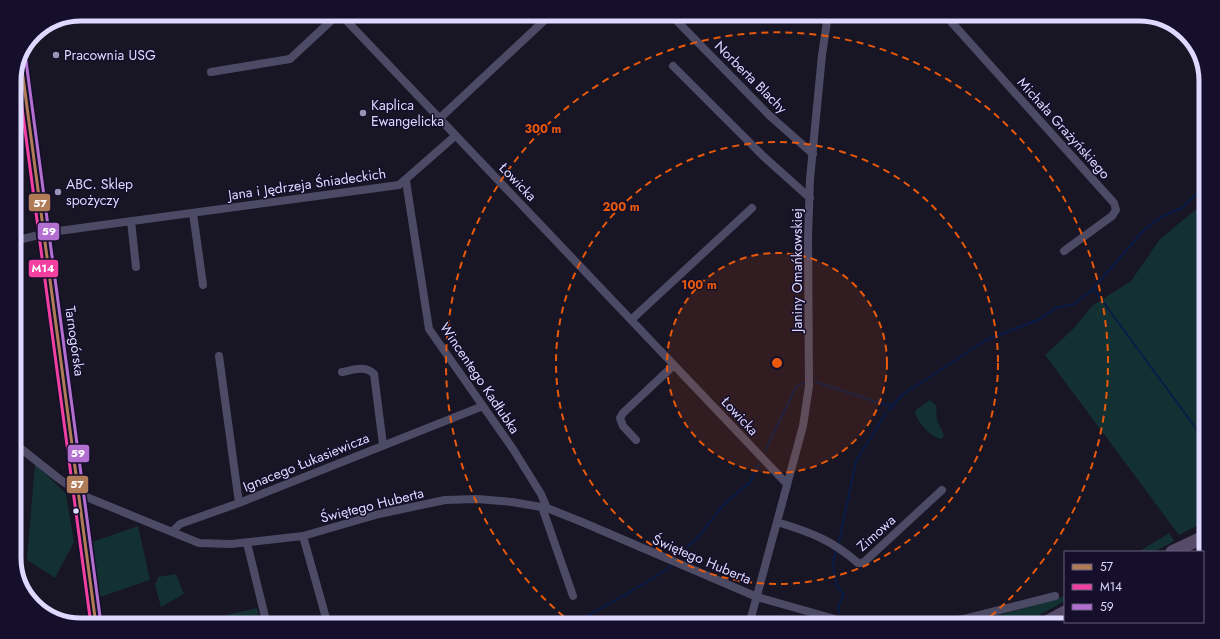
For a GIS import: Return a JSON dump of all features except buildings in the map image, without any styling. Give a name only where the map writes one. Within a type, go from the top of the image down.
[{"type":"main road","name":"Tarnogórska","points":[[22,70],[95,618]]},
{"type":"main road","points":[[1174,551],[1199,539]]},
{"type":"main road","points":[[1054,618],[1064,613]]},
{"type":"street","points":[[212,72],[290,59],[331,21]]},
{"type":"street","name":"Łowicka","points":[[347,21],[787,484]]},
{"type":"street","points":[[439,119],[544,21]]},
{"type":"street","name":"Norberta Blachy","points":[[677,21],[769,115],[813,154]]},
{"type":"street","name":"Janiny Omańkowskiej","points":[[751,618],[803,426],[809,386],[810,198],[822,55],[827,21]]},
{"type":"street","name":"Michała Grażyńskiego","points":[[950,21],[1114,203],[1116,210],[1112,216],[1064,251]]},
{"type":"street","points":[[673,66],[763,156],[810,198]]},
{"type":"street","name":"Jana i Jędrzeja Śniadeckich","points":[[21,239],[45,234],[131,221],[399,185],[406,181],[455,136]]},
{"type":"street","name":"Wincentego Kadłubka","points":[[406,181],[429,329],[525,468],[541,494],[545,508]]},
{"type":"street","points":[[631,320],[752,208]]},
{"type":"street","points":[[193,213],[203,285]]},
{"type":"street","points":[[131,221],[136,267]]},
{"type":"street","name":"Ignacego Łukasiewicza","points":[[219,356],[239,503]]},
{"type":"street","points":[[636,440],[623,426],[620,418],[623,413],[674,365]]},
{"type":"street","name":"Ignacego Łukasiewicza","points":[[342,372],[364,368],[369,369],[374,374],[383,445]]},
{"type":"street","name":"Ignacego Łukasiewicza","points":[[173,531],[180,524],[239,503],[483,406]]},
{"type":"street","name":"Świętego Huberta","points":[[21,449],[58,478],[94,500],[199,542],[231,544],[304,536],[378,514],[444,500],[477,499],[545,508],[757,597],[831,618]]},
{"type":"street","name":"Zimowa","points":[[777,522],[837,545],[858,563],[863,563],[942,490]]},
{"type":"street","points":[[545,508],[573,596]]},
{"type":"street","points":[[304,536],[326,618]]},
{"type":"street","points":[[247,543],[265,618]]},
{"type":"street","points":[[964,618],[1055,596]]},
{"type":"green space","points":[[1199,207],[1199,525],[1179,535],[1045,355],[1073,329],[1092,306],[1131,281],[1160,239]]},
{"type":"green space","points":[[930,400],[936,405],[937,420],[944,435],[942,439],[934,436],[926,430],[919,422],[915,413],[916,410]]},
{"type":"green space","points":[[35,463],[66,494],[74,542],[55,578],[27,560]]},
{"type":"green space","points":[[138,526],[150,580],[100,597],[92,542]]},
{"type":"green space","points":[[1169,533],[1174,541],[1156,551],[1140,551]]},
{"type":"green space","points":[[176,574],[184,594],[161,607],[155,585],[158,577]]},
{"type":"green space","points":[[1064,596],[1064,602],[1034,618],[989,618]]},
{"type":"green space","points":[[257,608],[259,618],[213,618]]},
{"type":"waterway","points":[[889,410],[902,395],[986,340],[1040,319],[1056,308],[1074,304],[1091,291],[1144,230],[1161,217],[1182,208],[1199,192]]},
{"type":"waterway","points":[[1093,288],[1199,432]]},
{"type":"waterway","points":[[765,451],[796,387],[805,382]]},
{"type":"waterway","points":[[816,382],[886,405],[892,405]]},
{"type":"waterway","points":[[839,542],[856,461],[886,413]]},
{"type":"waterway","points":[[687,547],[699,536],[724,504],[750,482],[759,464]]},
{"type":"waterway","points":[[836,552],[834,556],[834,574],[838,586],[844,594],[838,607],[839,613]]},
{"type":"waterway","points":[[582,618],[654,578],[671,565]]},
{"type":"transit line","name":"59","points":[[26,61],[100,618]]},
{"type":"transit line","name":"57","points":[[22,70],[95,618]]},
{"type":"transit line","name":"M14","points":[[21,100],[90,618]]},
{"type":"place","name":"Pracownia USG","points":[[56,55]]},
{"type":"place","name":"Kaplica Ewangelicka","points":[[363,113]]},
{"type":"place","name":"ABC. Sklep spożyczy","points":[[58,192]]}]
